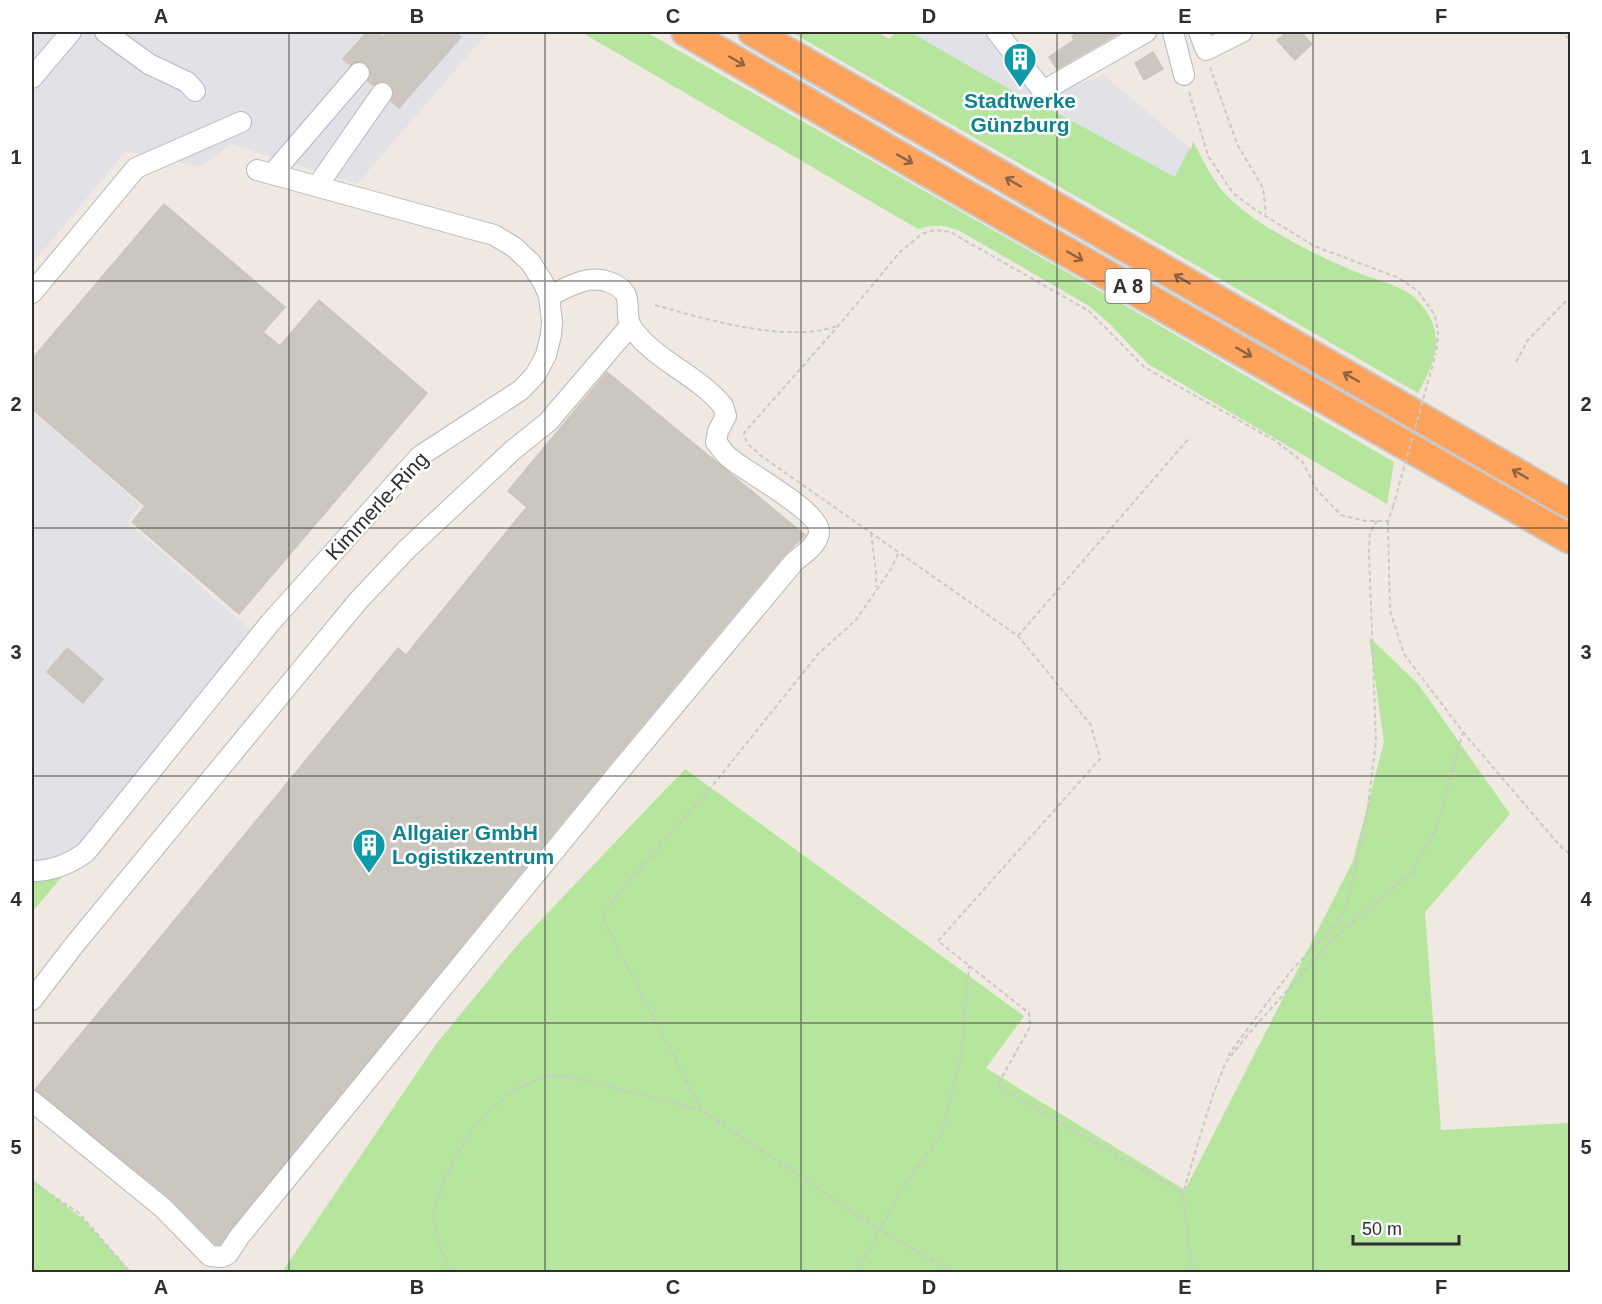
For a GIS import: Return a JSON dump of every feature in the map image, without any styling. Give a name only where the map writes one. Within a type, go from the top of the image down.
[{"type":"highway","name":"A 8","points":[[686,32],[1570,539]]},
{"type":"highway","name":"A 8","points":[[753,32],[1570,504]]},
{"type":"street","points":[[32,78],[71,32]]},
{"type":"street","points":[[105,32],[149,64],[187,82],[195,91]]},
{"type":"street","points":[[997,32],[1043,91],[1146,32]]},
{"type":"street","points":[[1173,32],[1184,75]]},
{"type":"street","points":[[1202,40],[1242,32]]},
{"type":"street","name":"Kimmerle-Ring","points":[[32,871],[65,865],[86,852],[270,622],[420,456],[512,396],[529,382],[542,365],[549,345],[552,322],[549,296],[538,272],[524,254],[504,240],[494,235],[265,172],[359,73]]},
{"type":"street","points":[[318,185],[382,93]]},
{"type":"street","points":[[32,293],[136,168],[241,122]]},
{"type":"street","points":[[32,1101],[163,1209],[210,1256],[222,1257],[228,1254],[239,1237],[613,778],[794,562],[815,543],[819,531],[817,522],[806,511],[730,459],[716,442],[718,431],[726,416],[723,406],[647,344],[630,326],[627,296],[622,290],[611,282],[594,278],[549,296]]},
{"type":"street","points":[[32,1000],[75,944],[358,601],[406,550],[513,450],[548,422],[630,326]]},
{"type":"path","points":[[1559,32],[1570,39]]},
{"type":"path","points":[[1202,40],[1237,144],[1263,188],[1266,215]]},
{"type":"path","points":[[1184,75],[1208,156],[1233,193],[1314,246],[1399,278],[1418,291],[1435,315],[1438,334],[1436,352],[1388,521],[1390,611],[1404,654],[1463,732],[1570,854]]},
{"type":"path","points":[[1183,1194],[997,1086],[1030,1027],[1029,1013],[938,941],[1100,759],[1091,725],[1018,636],[760,455],[747,443],[744,433],[900,252],[922,234],[934,230],[950,232],[1089,311],[1144,367],[1274,440],[1302,460],[1317,490],[1341,515],[1366,521],[1388,521]]},
{"type":"path","points":[[1516,362],[1528,340],[1570,297]]},
{"type":"path","points":[[655,305],[728,324],[807,333],[824,331],[839,325]]},
{"type":"path","points":[[1018,636],[1190,437]]},
{"type":"path","points":[[1230,1058],[1228,1054],[1290,972],[1337,922],[1348,902],[1367,814],[1376,741],[1369,552],[1370,532],[1377,521]]},
{"type":"path","points":[[871,533],[876,572],[875,589]]},
{"type":"path","points":[[701,1110],[602,917],[627,883],[709,790],[819,653],[856,620],[875,589],[891,569],[898,552]]},
{"type":"path","points":[[1192,1272],[1183,1194],[1212,1097],[1230,1058],[1251,1031],[1334,938],[1411,873],[1437,827],[1463,732]]},
{"type":"path","points":[[857,1272],[903,1187],[941,1135],[961,1057],[969,966]]},
{"type":"path","points":[[450,1272],[432,1215],[446,1176],[471,1129],[510,1092],[546,1076],[572,1077],[701,1110],[880,1230],[953,1272]]},
{"type":"path","points":[[32,1182],[79,1213],[130,1272]]},
{"type":"shaded area","points":[[32,32],[488,32],[357,184],[231,144],[201,167],[126,151],[32,264]]},
{"type":"shaded area","points":[[910,32],[990,32],[1042,98],[1104,75],[1191,149],[1175,178],[1039,103],[1025,98]]},
{"type":"shaded area","points":[[32,411],[141,505],[128,522],[264,642],[101,847],[32,877]]},
{"type":"green space","points":[[581,32],[646,32],[1394,462],[1387,504],[1148,364],[1108,322],[1089,306],[960,231],[940,226],[918,229]]},
{"type":"green space","points":[[791,32],[877,32],[889,39],[896,32],[910,32],[1025,98],[1039,103],[1175,177],[1193,141],[1208,170],[1222,190],[1255,219],[1305,248],[1356,272],[1397,287],[1418,301],[1433,324],[1436,346],[1430,369],[1418,393]]},
{"type":"green space","points":[[1369,637],[1418,684],[1510,814],[1425,912],[1441,1130],[1570,1123],[1570,1272],[282,1272],[437,1043],[519,943],[685,769],[1024,1016],[986,1068],[1185,1190],[1353,861],[1384,742]]},
{"type":"green space","points":[[66,872],[32,912],[32,877]]},
{"type":"green space","points":[[32,1179],[83,1219],[131,1272],[32,1272]]},
{"type":"building","points":[[367,32],[377,32],[383,37],[388,32],[454,32],[461,37],[399,108],[391,101],[394,93],[389,84],[382,81],[373,85],[368,81],[371,75],[367,64],[361,61],[350,65],[343,59]]},
{"type":"building","points":[[1078,32],[1121,32],[1057,69],[1049,57],[1074,40],[1072,36]]},
{"type":"building","points":[[1287,32],[1301,32],[1312,44],[1295,60],[1277,40]]},
{"type":"building","points":[[1153,52],[1163,69],[1144,80],[1135,63]]},
{"type":"building","points":[[164,204],[285,307],[263,332],[280,346],[319,300],[427,393],[239,614],[132,522],[145,506],[32,409],[32,359]]},
{"type":"building","name":"Allgaier GmbH Logistikzentrum","points":[[607,372],[805,535],[785,554],[604,771],[220,1245],[215,1244],[171,1199],[35,1090],[398,648],[406,655],[527,507],[508,491]]},
{"type":"building","points":[[67,648],[103,679],[83,703],[47,672]]},
{"type":"place","name":"Stadtwerke Günzburg","points":[[1020,88]]},
{"type":"place","name":"Allgaier GmbH Logistikzentrum","points":[[369,874]]}]
